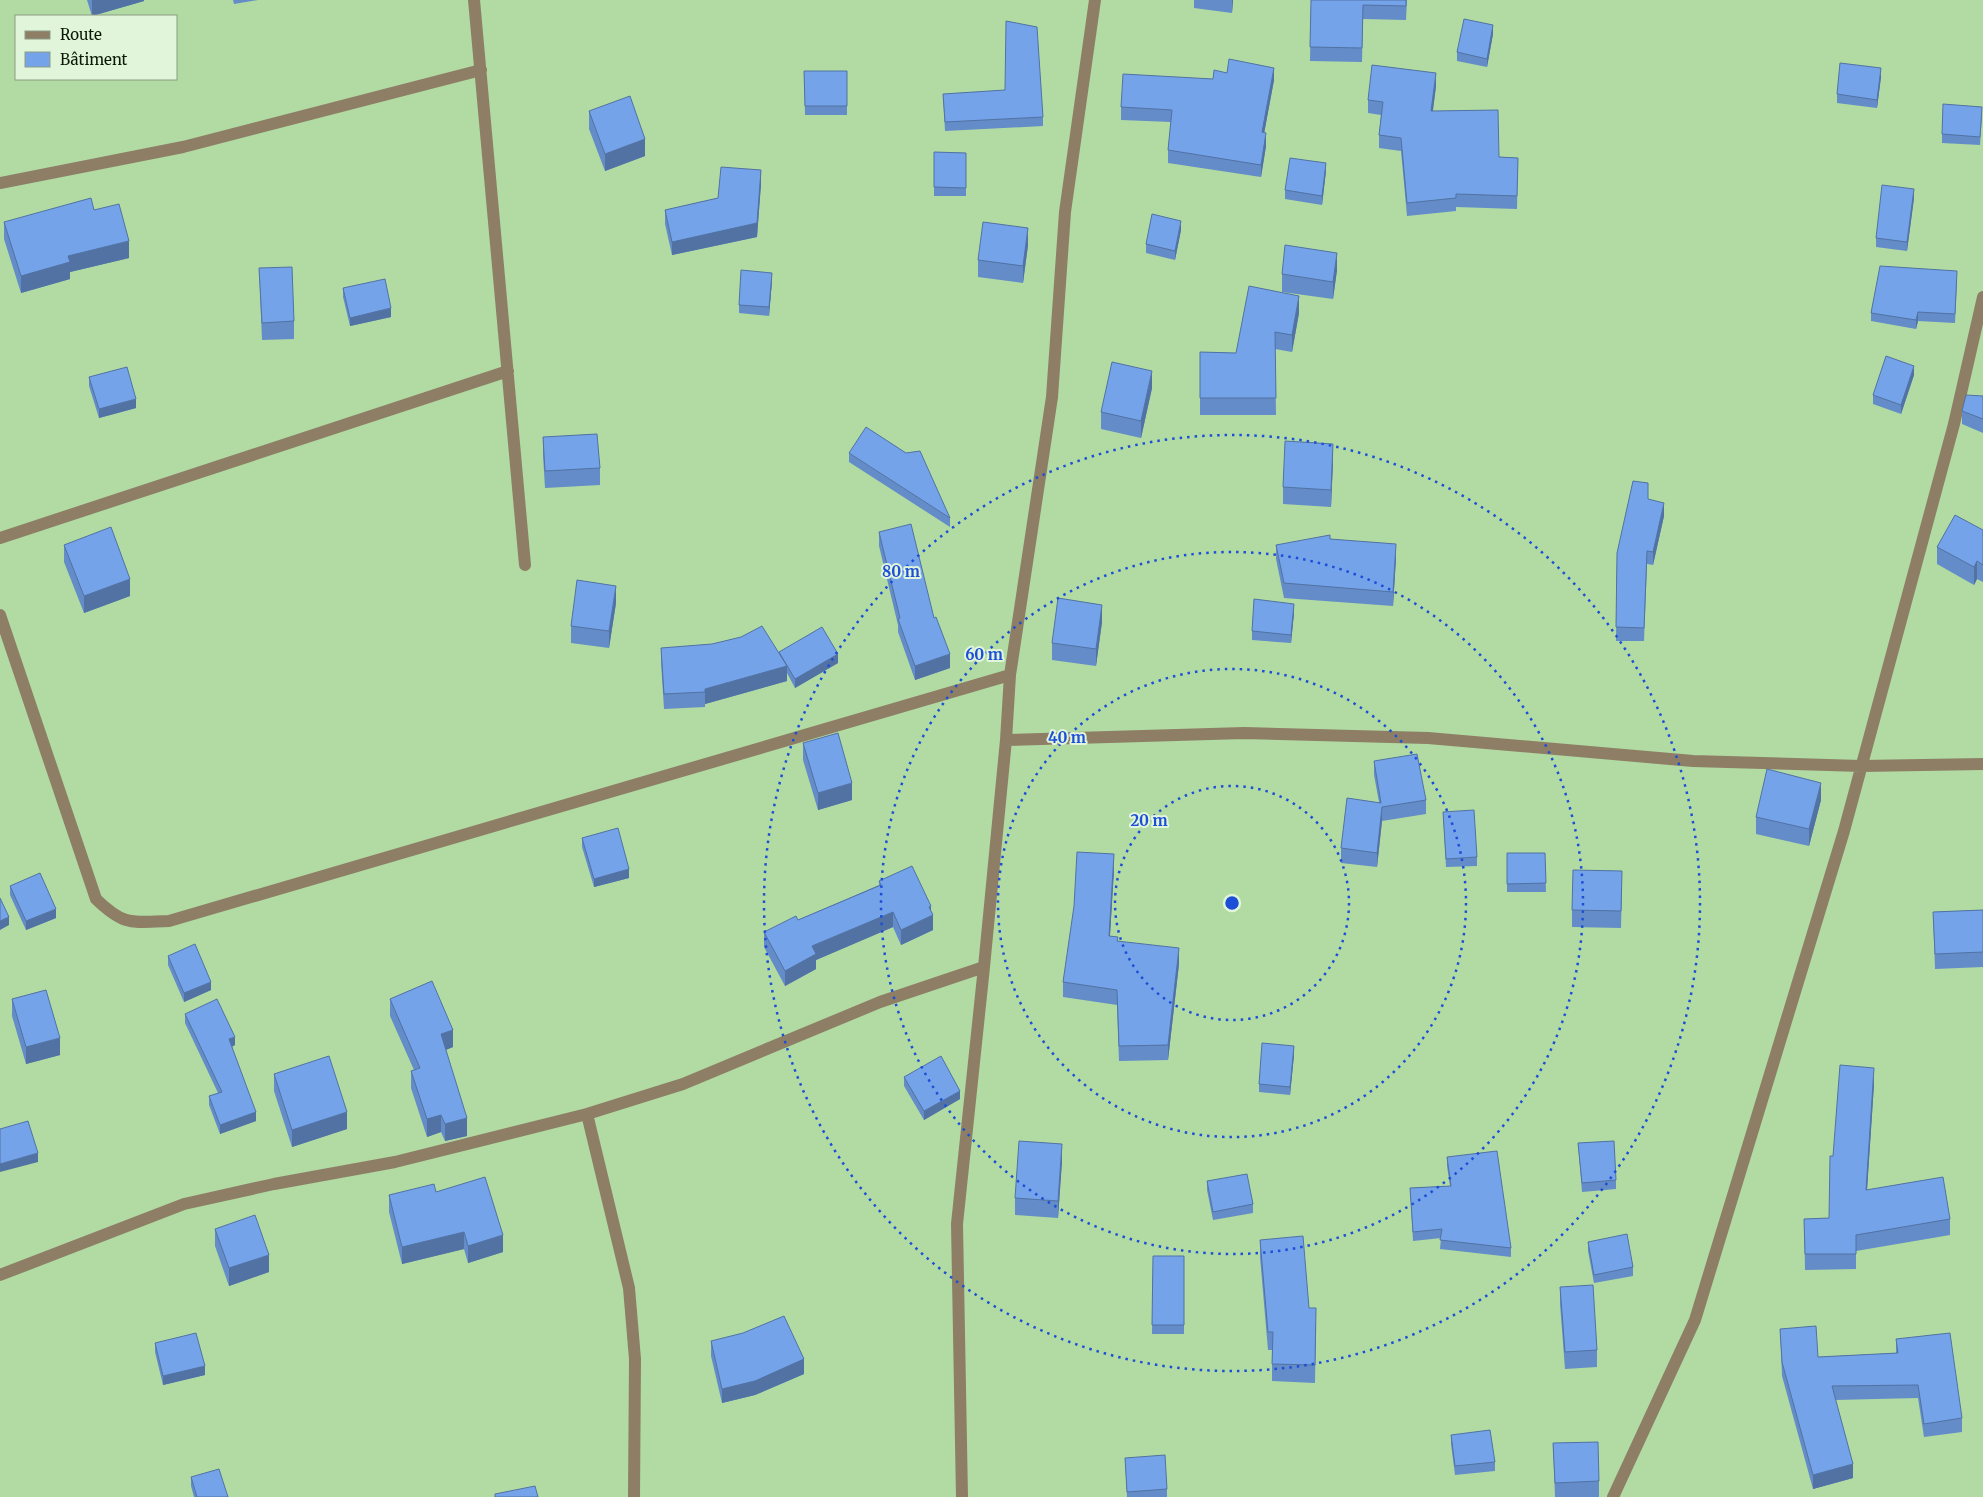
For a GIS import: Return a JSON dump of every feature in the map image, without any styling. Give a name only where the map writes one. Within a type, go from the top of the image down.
[{"type":"street","points":[[474,0],[525,565]]},
{"type":"street","points":[[962,1497],[957,1224],[1006,740],[1010,675],[1052,397],[1065,212],[1095,0]]},
{"type":"street","points":[[0,184],[183,147],[481,70]]},
{"type":"street","points":[[1613,1497],[1695,1320],[1844,831],[1954,424],[1983,297]]},
{"type":"street","points":[[0,538],[508,371]]},
{"type":"street","points":[[0,615],[96,899],[111,914],[130,922],[169,921],[1010,675]]},
{"type":"street","points":[[1006,740],[1244,733],[1428,738],[1694,761],[1861,766],[1983,764]]},
{"type":"street","points":[[0,1275],[184,1204],[274,1184],[395,1162],[587,1114],[683,1084],[880,1002],[984,966]]},
{"type":"street","points":[[587,1114],[629,1288],[635,1358],[634,1497]]},
{"type":"building","points":[[1311,0],[1406,0],[1406,6],[1363,5],[1362,48],[1310,47]]},
{"type":"building","points":[[1464,19],[1493,25],[1487,59],[1457,52]]},
{"type":"building","points":[[1006,21],[1037,27],[1043,117],[945,122],[943,94],[1005,90]]},
{"type":"building","points":[[1229,59],[1274,68],[1262,132],[1266,133],[1261,165],[1168,150],[1172,110],[1121,107],[1123,74],[1213,79],[1214,70],[1227,73]]},
{"type":"building","points":[[1840,63],[1881,68],[1877,100],[1837,94]]},
{"type":"building","points":[[1372,65],[1436,73],[1431,111],[1498,110],[1499,157],[1518,158],[1517,196],[1456,194],[1456,198],[1407,203],[1401,138],[1379,135],[1383,102],[1368,100]]},
{"type":"building","points":[[804,71],[847,71],[847,106],[805,106]]},
{"type":"building","points":[[630,96],[645,139],[605,154],[589,111]]},
{"type":"building","points":[[1943,104],[1982,107],[1980,137],[1942,134]]},
{"type":"building","points":[[934,152],[966,153],[966,188],[934,187]]},
{"type":"building","points":[[1290,158],[1326,163],[1322,196],[1285,190]]},
{"type":"building","points":[[721,167],[761,170],[757,223],[672,242],[665,210],[718,198]]},
{"type":"building","points":[[1882,185],[1914,189],[1907,242],[1876,238]]},
{"type":"building","points":[[91,198],[94,210],[119,204],[129,241],[68,256],[70,262],[21,276],[4,222]]},
{"type":"building","points":[[1152,214],[1181,221],[1175,251],[1146,244]]},
{"type":"building","points":[[983,222],[1028,228],[1023,266],[978,260]]},
{"type":"building","points":[[1285,245],[1337,253],[1333,282],[1282,274]]},
{"type":"building","points":[[1880,266],[1957,271],[1955,314],[1918,312],[1916,320],[1871,313]]},
{"type":"building","points":[[292,267],[294,321],[262,323],[259,268]]},
{"type":"building","points":[[741,270],[772,273],[769,307],[739,305]]},
{"type":"building","points":[[385,279],[391,308],[350,318],[343,288]]},
{"type":"building","points":[[1249,286],[1299,296],[1292,335],[1275,332],[1276,398],[1200,398],[1200,352],[1236,353]]},
{"type":"building","points":[[1886,356],[1914,366],[1901,405],[1873,395]]},
{"type":"building","points":[[1112,362],[1152,371],[1141,421],[1101,412]]},
{"type":"building","points":[[127,367],[136,399],[99,409],[89,377]]},
{"type":"building","points":[[1966,395],[1983,396],[1983,419],[1962,411]]},
{"type":"building","points":[[866,427],[906,453],[920,451],[950,518],[849,453]]},
{"type":"building","points":[[597,434],[600,468],[545,471],[543,437]]},
{"type":"building","points":[[1285,441],[1333,444],[1331,490],[1283,487]]},
{"type":"building","points":[[1633,481],[1648,483],[1648,499],[1664,503],[1653,552],[1647,551],[1644,628],[1616,627],[1617,553]]},
{"type":"building","points":[[1955,515],[1983,530],[1983,565],[1977,561],[1974,567],[1937,547]]},
{"type":"building","points":[[911,524],[934,618],[936,617],[950,654],[915,666],[898,619],[900,618],[879,532]]},
{"type":"building","points":[[111,527],[130,579],[84,596],[64,545]]},
{"type":"building","points":[[1330,535],[1330,539],[1396,544],[1393,592],[1284,583],[1276,545]]},
{"type":"building","points":[[577,580],[616,586],[609,631],[571,626]]},
{"type":"building","points":[[1058,598],[1102,605],[1096,649],[1052,643]]},
{"type":"building","points":[[1254,599],[1294,604],[1291,635],[1252,631]]},
{"type":"building","points":[[762,626],[787,666],[705,689],[705,692],[664,694],[661,648],[712,644],[741,637]]},
{"type":"building","points":[[822,627],[838,654],[795,679],[779,652]]},
{"type":"building","points":[[838,733],[852,783],[818,793],[803,743]]},
{"type":"building","points":[[1417,754],[1426,800],[1382,807],[1377,853],[1341,848],[1347,798],[1381,803],[1374,761]]},
{"type":"building","points":[[1767,769],[1821,783],[1809,829],[1756,817]]},
{"type":"building","points":[[1474,810],[1477,857],[1446,859],[1443,812]]},
{"type":"building","points":[[618,828],[629,869],[594,879],[582,838]]},
{"type":"building","points":[[1077,852],[1114,854],[1109,936],[1118,937],[1117,941],[1179,948],[1168,1045],[1119,1046],[1117,990],[1063,982],[1074,906]]},
{"type":"building","points":[[1507,853],[1545,853],[1546,883],[1507,884]]},
{"type":"building","points":[[912,866],[931,906],[929,907],[933,915],[901,930],[893,912],[812,946],[816,954],[785,971],[764,932],[796,916],[798,920],[881,885],[879,881]]},
{"type":"building","points":[[1573,870],[1622,871],[1621,911],[1572,910]]},
{"type":"building","points":[[40,873],[56,909],[26,921],[10,886]]},
{"type":"building","points":[[0,898],[9,917],[0,921]]},
{"type":"building","points":[[1983,910],[1983,952],[1935,954],[1933,912]]},
{"type":"building","points":[[195,944],[211,982],[184,993],[168,956]]},
{"type":"building","points":[[432,981],[453,1030],[441,1034],[467,1118],[445,1124],[441,1115],[427,1119],[411,1071],[420,1068],[390,999]]},
{"type":"building","points":[[46,990],[60,1038],[26,1047],[12,999]]},
{"type":"building","points":[[217,999],[235,1037],[229,1039],[256,1112],[220,1125],[209,1096],[222,1092],[185,1014]]},
{"type":"building","points":[[1262,1043],[1294,1046],[1290,1087],[1259,1084]]},
{"type":"building","points":[[329,1056],[347,1112],[292,1130],[274,1074]]},
{"type":"building","points":[[941,1056],[960,1091],[924,1111],[904,1077]]},
{"type":"building","points":[[1840,1065],[1874,1068],[1866,1190],[1943,1177],[1950,1219],[1856,1235],[1856,1254],[1805,1254],[1804,1219],[1829,1218],[1830,1156],[1833,1156]]},
{"type":"building","points":[[28,1121],[38,1153],[0,1164],[0,1129]]},
{"type":"building","points":[[1019,1141],[1062,1144],[1058,1201],[1015,1198]]},
{"type":"building","points":[[1614,1141],[1616,1180],[1582,1183],[1578,1143]]},
{"type":"building","points":[[1497,1151],[1511,1248],[1440,1240],[1442,1229],[1413,1232],[1410,1188],[1451,1186],[1447,1157]]},
{"type":"building","points":[[1247,1174],[1253,1204],[1213,1212],[1207,1181]]},
{"type":"building","points":[[485,1177],[503,1235],[468,1246],[464,1232],[402,1247],[389,1195],[434,1184],[436,1192]]},
{"type":"building","points":[[255,1215],[269,1255],[229,1268],[215,1229]]},
{"type":"building","points":[[1627,1234],[1633,1267],[1594,1275],[1588,1242]]},
{"type":"building","points":[[1303,1236],[1309,1308],[1316,1308],[1315,1365],[1272,1364],[1273,1332],[1268,1332],[1260,1240]]},
{"type":"building","points":[[1153,1256],[1184,1256],[1184,1325],[1152,1325]]},
{"type":"building","points":[[1593,1285],[1597,1350],[1565,1352],[1560,1287]]},
{"type":"building","points":[[784,1316],[804,1359],[755,1381],[722,1389],[711,1341],[743,1333]]},
{"type":"building","points":[[1816,1326],[1818,1357],[1898,1353],[1896,1339],[1950,1333],[1962,1418],[1924,1424],[1918,1385],[1832,1386],[1853,1464],[1813,1475],[1782,1362],[1780,1329]]},
{"type":"building","points":[[196,1333],[205,1366],[163,1376],[155,1343]]},
{"type":"building","points":[[1490,1430],[1495,1462],[1455,1466],[1451,1435]]},
{"type":"building","points":[[1598,1442],[1599,1481],[1555,1483],[1553,1443]]},
{"type":"building","points":[[1165,1455],[1167,1489],[1127,1492],[1125,1458]]},
{"type":"building","points":[[219,1469],[228,1497],[197,1497],[191,1477]]},
{"type":"building","points":[[535,1486],[538,1497],[495,1497],[495,1494]]}]
